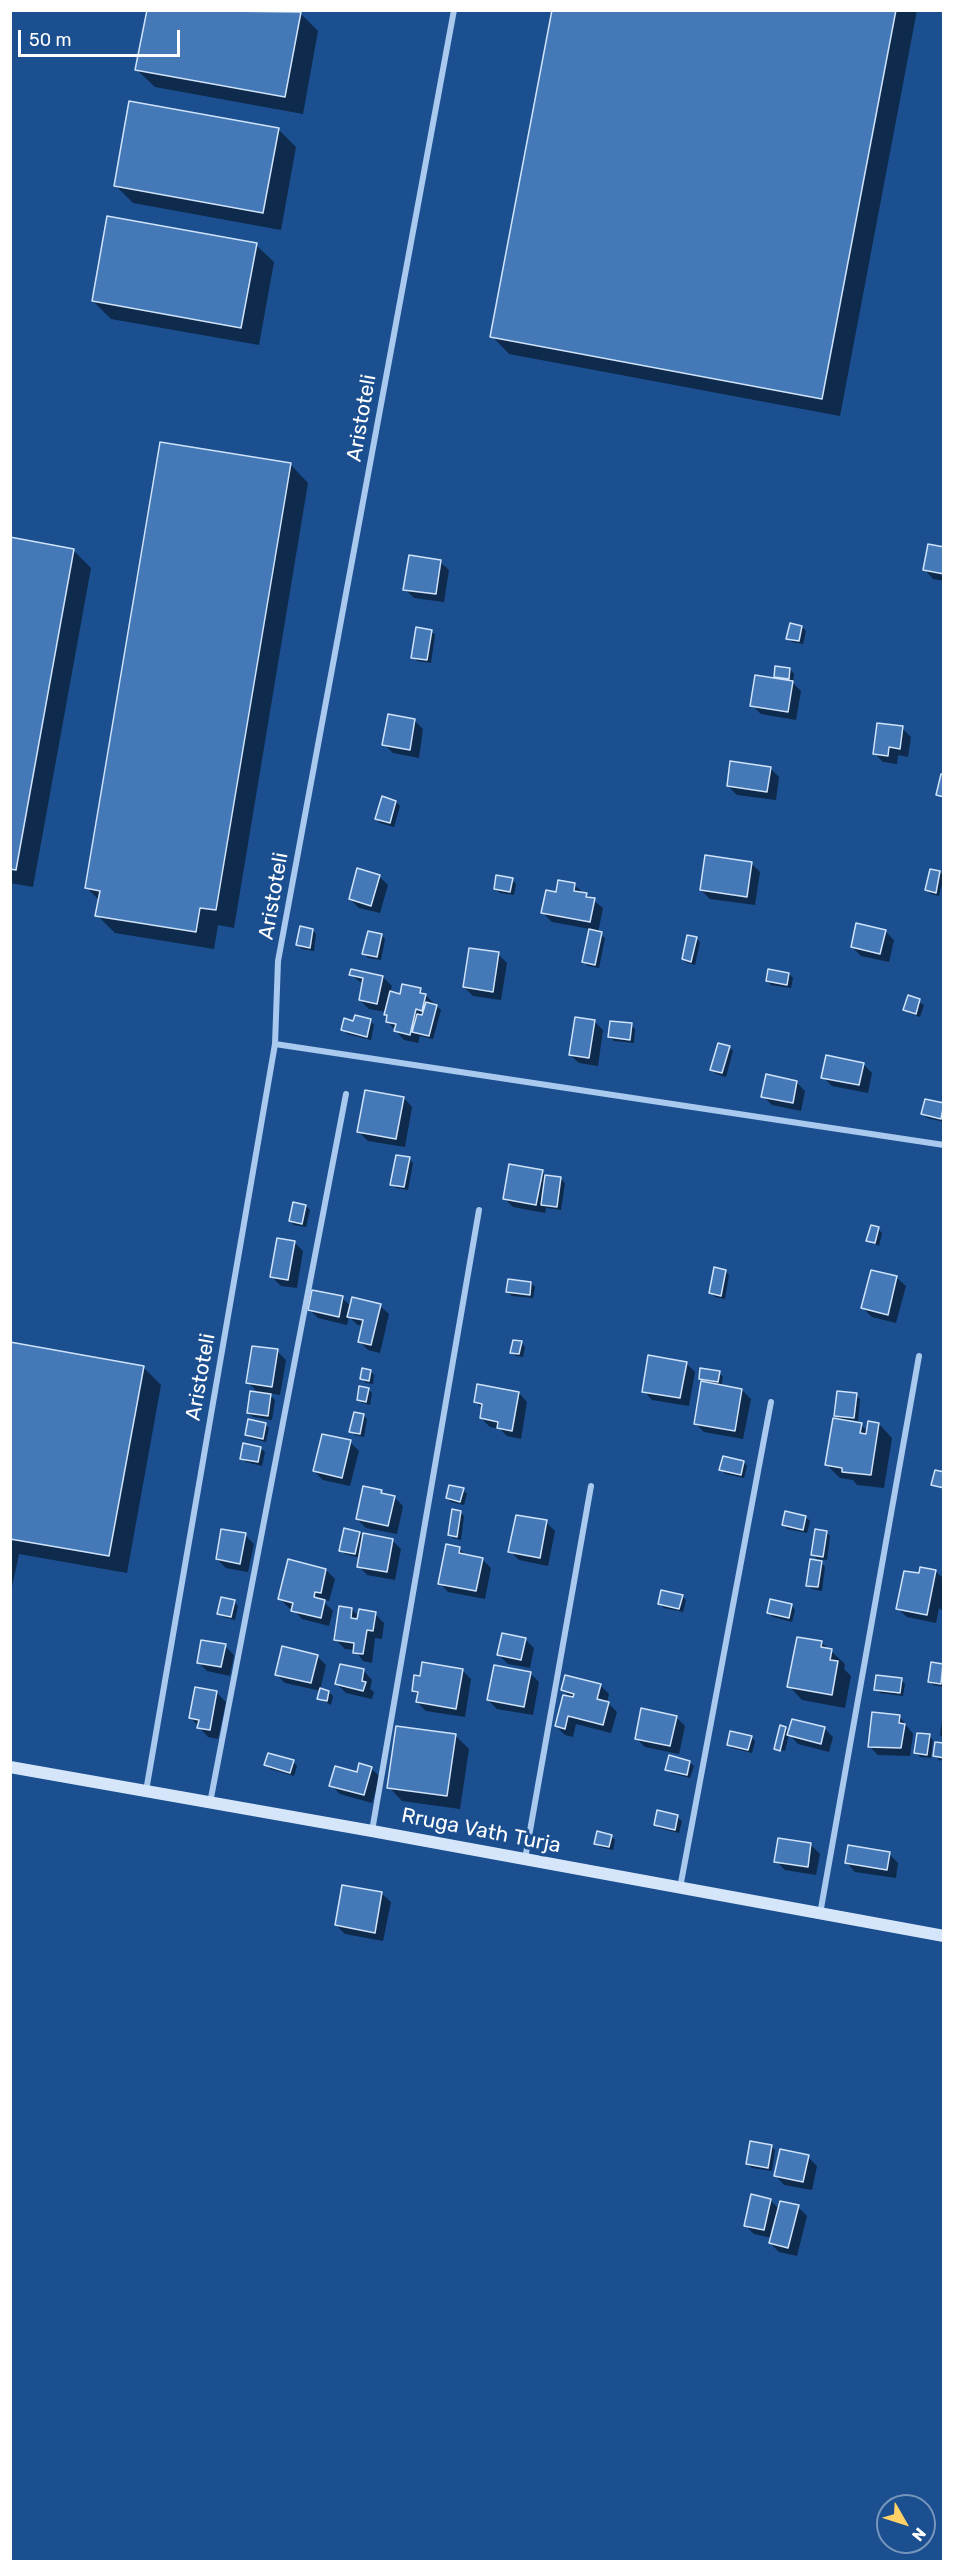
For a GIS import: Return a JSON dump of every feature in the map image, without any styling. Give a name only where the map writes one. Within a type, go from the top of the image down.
[{"type":"street","name":"Aristoteli","points":[[146,1791],[275,1044],[278,961],[454,10]]},
{"type":"street","points":[[275,1044],[944,1145]]},
{"type":"street","points":[[210,1803],[346,1094]]},
{"type":"street","points":[[372,1831],[479,1210]]},
{"type":"street","points":[[820,1914],[918,1356]]},
{"type":"street","points":[[680,1888],[771,1402]]},
{"type":"street","points":[[525,1859],[591,1486]]},
{"type":"street","name":"Rruga Vath Turja","points":[[10,1767],[944,1936]]},
{"type":"building","points":[[147,10],[301,12],[285,97],[135,70]]},
{"type":"building","points":[[552,10],[896,10],[822,399],[490,337]]},
{"type":"building","points":[[129,101],[279,128],[263,213],[114,186]]},
{"type":"building","points":[[107,216],[257,243],[241,328],[92,301]]},
{"type":"building","points":[[160,442],[291,463],[216,910],[200,908],[196,932],[95,916],[100,891],[85,888]]},
{"type":"building","points":[[10,537],[74,549],[16,870],[10,869]]},
{"type":"building","points":[[928,544],[944,547],[944,574],[923,570]]},
{"type":"building","points":[[409,555],[441,560],[436,594],[403,590]]},
{"type":"building","points":[[790,623],[802,626],[799,641],[786,639]]},
{"type":"building","points":[[416,627],[432,630],[427,660],[411,658]]},
{"type":"building","points":[[775,666],[790,668],[789,679],[774,677]]},
{"type":"building","points":[[755,675],[793,681],[788,712],[750,706]]},
{"type":"building","points":[[388,714],[415,719],[410,750],[382,745]]},
{"type":"building","points":[[877,723],[903,726],[900,749],[889,747],[888,756],[873,754]]},
{"type":"building","points":[[730,761],[771,767],[767,792],[727,786]]},
{"type":"building","points":[[941,774],[944,774],[944,797],[936,795]]},
{"type":"building","points":[[382,796],[396,801],[390,823],[375,819]]},
{"type":"building","points":[[705,855],[752,862],[747,897],[700,890]]},
{"type":"building","points":[[357,868],[380,875],[371,906],[349,899]]},
{"type":"building","points":[[930,869],[940,871],[936,893],[925,890]]},
{"type":"building","points":[[496,875],[513,878],[510,892],[494,889]]},
{"type":"building","points":[[558,880],[575,883],[574,891],[587,893],[586,897],[595,898],[590,922],[541,913],[546,890],[556,892]]},
{"type":"building","points":[[856,923],[886,930],[880,954],[851,947]]},
{"type":"building","points":[[300,926],[313,929],[310,948],[296,945]]},
{"type":"building","points":[[589,929],[602,932],[595,965],[582,962]]},
{"type":"building","points":[[368,931],[382,934],[377,957],[362,954]]},
{"type":"building","points":[[687,935],[697,937],[691,962],[682,959]]},
{"type":"building","points":[[469,948],[499,952],[493,992],[463,987]]},
{"type":"building","points":[[351,969],[383,976],[377,1004],[359,1000],[363,978],[349,975]]},
{"type":"building","points":[[768,969],[789,973],[787,985],[766,981]]},
{"type":"building","points":[[402,984],[421,988],[420,993],[426,994],[422,1011],[416,1009],[410,1035],[394,1031],[396,1024],[386,1022],[387,1015],[384,1015],[390,991],[400,994]]},
{"type":"building","points":[[908,995],[920,999],[916,1014],[903,1010]]},
{"type":"building","points":[[426,1002],[437,1005],[429,1036],[412,1032],[417,1014],[422,1015]]},
{"type":"building","points":[[355,1015],[371,1019],[367,1037],[341,1030],[344,1018],[353,1021]]},
{"type":"building","points":[[575,1017],[595,1020],[589,1058],[569,1055]]},
{"type":"building","points":[[610,1021],[632,1023],[630,1040],[608,1037]]},
{"type":"building","points":[[718,1043],[730,1046],[722,1073],[710,1070]]},
{"type":"building","points":[[826,1055],[864,1063],[859,1085],[821,1078]]},
{"type":"building","points":[[766,1074],[797,1081],[793,1103],[761,1097]]},
{"type":"building","points":[[365,1090],[404,1097],[396,1139],[357,1132]]},
{"type":"building","points":[[925,1099],[944,1103],[941,1119],[921,1114]]},
{"type":"building","points":[[396,1155],[410,1157],[404,1187],[390,1185]]},
{"type":"building","points":[[509,1164],[543,1170],[536,1205],[503,1199]]},
{"type":"building","points":[[545,1175],[561,1177],[557,1207],[541,1205]]},
{"type":"building","points":[[293,1202],[306,1205],[302,1224],[289,1221]]},
{"type":"building","points":[[871,1225],[879,1227],[875,1243],[866,1241]]},
{"type":"building","points":[[277,1238],[295,1241],[288,1280],[270,1277]]},
{"type":"building","points":[[714,1267],[726,1270],[721,1296],[709,1293]]},
{"type":"building","points":[[871,1270],[897,1276],[888,1315],[861,1308]]},
{"type":"building","points":[[508,1279],[531,1282],[530,1295],[506,1292]]},
{"type":"building","points":[[312,1290],[343,1296],[339,1317],[308,1310]]},
{"type":"building","points":[[352,1297],[381,1304],[371,1345],[358,1342],[363,1320],[347,1317]]},
{"type":"building","points":[[513,1340],[522,1341],[519,1354],[510,1353]]},
{"type":"building","points":[[10,1342],[144,1366],[109,1556],[10,1539]]},
{"type":"building","points":[[252,1346],[278,1349],[272,1387],[246,1383]]},
{"type":"building","points":[[648,1355],[687,1362],[680,1398],[642,1392]]},
{"type":"building","points":[[362,1368],[371,1370],[369,1381],[360,1379]]},
{"type":"building","points":[[700,1368],[720,1371],[718,1382],[699,1379]]},
{"type":"building","points":[[701,1381],[742,1389],[735,1431],[694,1424]]},
{"type":"building","points":[[477,1384],[519,1392],[512,1431],[497,1428],[498,1422],[480,1418],[482,1404],[474,1402]]},
{"type":"building","points":[[359,1386],[369,1388],[366,1402],[357,1400]]},
{"type":"building","points":[[250,1391],[271,1394],[268,1416],[247,1413]]},
{"type":"building","points":[[837,1391],[857,1393],[854,1418],[834,1416]]},
{"type":"building","points":[[354,1412],[364,1414],[360,1434],[349,1432]]},
{"type":"building","points":[[833,1418],[862,1423],[860,1433],[866,1434],[868,1421],[879,1423],[871,1475],[842,1472],[842,1468],[825,1465]]},
{"type":"building","points":[[248,1419],[266,1423],[263,1439],[245,1435]]},
{"type":"building","points":[[322,1434],[351,1440],[342,1478],[313,1471]]},
{"type":"building","points":[[243,1443],[261,1447],[258,1462],[240,1459]]},
{"type":"building","points":[[723,1456],[744,1461],[741,1475],[719,1470]]},
{"type":"building","points":[[935,1470],[944,1472],[944,1488],[931,1485]]},
{"type":"building","points":[[449,1485],[464,1488],[460,1502],[446,1498]]},
{"type":"building","points":[[363,1486],[382,1490],[381,1493],[395,1496],[388,1526],[356,1519]]},
{"type":"building","points":[[452,1509],[461,1511],[457,1537],[448,1535]]},
{"type":"building","points":[[785,1511],[806,1516],[803,1530],[782,1525]]},
{"type":"building","points":[[516,1515],[547,1520],[540,1558],[508,1552]]},
{"type":"building","points":[[344,1528],[360,1532],[355,1554],[339,1551]]},
{"type":"building","points":[[221,1529],[246,1533],[240,1564],[216,1559]]},
{"type":"building","points":[[815,1529],[827,1531],[823,1557],[811,1555]]},
{"type":"building","points":[[363,1533],[393,1539],[387,1572],[357,1567]]},
{"type":"building","points":[[446,1544],[460,1547],[459,1553],[483,1558],[476,1591],[438,1584]]},
{"type":"building","points":[[288,1559],[326,1569],[321,1593],[315,1592],[314,1597],[325,1600],[321,1618],[291,1611],[293,1603],[278,1599]]},
{"type":"building","points":[[810,1559],[822,1561],[818,1587],[806,1586]]},
{"type":"building","points":[[920,1567],[936,1570],[927,1615],[896,1609],[904,1571],[919,1573]]},
{"type":"building","points":[[661,1590],[683,1595],[679,1609],[658,1604]]},
{"type":"building","points":[[221,1597],[235,1600],[231,1617],[217,1614]]},
{"type":"building","points":[[770,1599],[792,1604],[789,1618],[767,1613]]},
{"type":"building","points":[[339,1606],[352,1608],[351,1618],[357,1619],[359,1609],[376,1612],[373,1631],[367,1630],[363,1654],[353,1653],[354,1643],[334,1640]]},
{"type":"building","points":[[502,1633],[526,1638],[521,1660],[497,1655]]},
{"type":"building","points":[[797,1637],[822,1641],[821,1647],[832,1649],[830,1660],[838,1661],[832,1695],[787,1687]]},
{"type":"building","points":[[201,1640],[226,1644],[221,1667],[197,1663]]},
{"type":"building","points":[[282,1646],[318,1655],[311,1683],[275,1675]]},
{"type":"building","points":[[422,1662],[463,1669],[456,1709],[416,1702],[418,1692],[412,1691],[414,1675],[420,1676]]},
{"type":"building","points":[[931,1662],[943,1664],[941,1684],[928,1682]]},
{"type":"building","points":[[340,1664],[364,1669],[362,1681],[366,1682],[363,1691],[335,1684]]},
{"type":"building","points":[[494,1665],[531,1672],[524,1707],[487,1700]]},
{"type":"building","points":[[565,1675],[601,1684],[597,1699],[609,1702],[603,1725],[568,1716],[565,1729],[555,1726],[563,1695],[573,1697],[574,1694],[561,1690]]},
{"type":"building","points":[[876,1675],[902,1678],[900,1693],[874,1690]]},
{"type":"building","points":[[195,1687],[217,1691],[210,1730],[197,1728],[199,1720],[189,1718]]},
{"type":"building","points":[[320,1688],[329,1691],[327,1701],[317,1699]]},
{"type":"building","points":[[641,1708],[677,1716],[670,1746],[635,1739]]},
{"type":"building","points":[[872,1712],[900,1715],[899,1723],[905,1724],[901,1748],[868,1747]]},
{"type":"building","points":[[792,1719],[825,1727],[821,1744],[787,1735]]},
{"type":"building","points":[[780,1725],[786,1727],[780,1751],[774,1749]]},
{"type":"building","points":[[396,1726],[456,1734],[447,1796],[387,1788]]},
{"type":"building","points":[[730,1731],[752,1736],[748,1750],[727,1745]]},
{"type":"building","points":[[917,1733],[930,1734],[927,1755],[914,1753]]},
{"type":"building","points":[[935,1742],[944,1743],[944,1758],[933,1756]]},
{"type":"building","points":[[268,1753],[294,1760],[290,1773],[264,1765]]},
{"type":"building","points":[[669,1755],[690,1761],[687,1775],[665,1770]]},
{"type":"building","points":[[359,1763],[372,1767],[364,1795],[329,1786],[335,1766],[357,1772]]},
{"type":"building","points":[[657,1810],[678,1815],[675,1830],[654,1825]]},
{"type":"building","points":[[597,1831],[612,1835],[609,1847],[594,1844]]},
{"type":"building","points":[[778,1838],[811,1843],[808,1867],[774,1862]]},
{"type":"building","points":[[848,1845],[890,1852],[887,1870],[845,1863]]},
{"type":"building","points":[[342,1885],[382,1892],[375,1933],[335,1925]]},
{"type":"building","points":[[750,2141],[772,2145],[768,2168],[746,2164]]},
{"type":"building","points":[[780,2149],[809,2155],[803,2182],[774,2176]]},
{"type":"building","points":[[751,2194],[771,2199],[764,2230],[744,2226]]},
{"type":"building","points":[[780,2201],[799,2205],[788,2248],[769,2243]]}]
